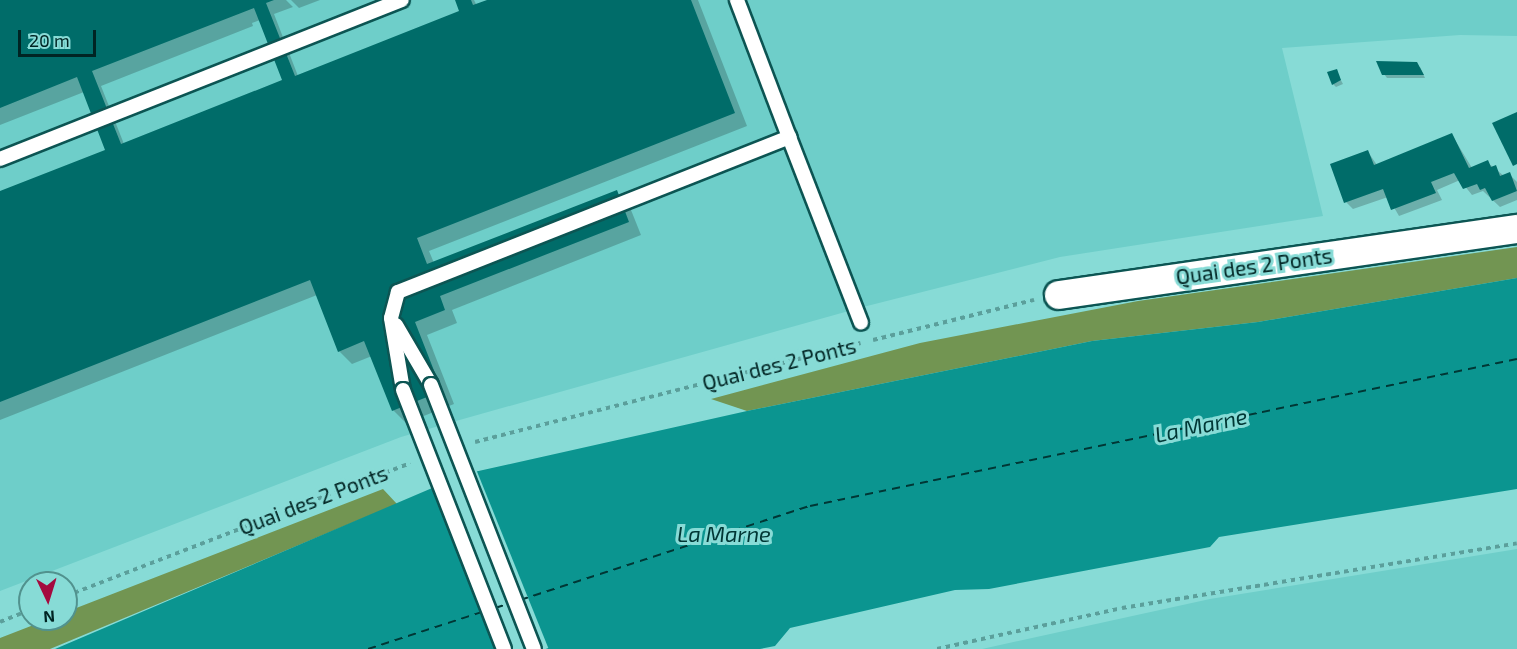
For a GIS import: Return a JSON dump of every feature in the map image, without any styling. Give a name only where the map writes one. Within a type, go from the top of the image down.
[{"type":"street","name":"Quai des 2 Ponts","points":[[1059,295],[1517,229]]},
{"type":"lane","points":[[0,159],[402,0]]},
{"type":"lane","points":[[737,0],[861,323]]},
{"type":"lane","points":[[504,649],[403,390],[392,318],[398,292],[789,137]]},
{"type":"lane","points":[[392,318],[431,385],[534,649]]},
{"type":"path","name":"Quai des 2 Ponts","points":[[467,444],[971,314],[1059,295]]},
{"type":"path","name":"Quai des 2 Ponts","points":[[78,591],[414,462]]},
{"type":"path","points":[[937,649],[1122,608],[1517,543]]},
{"type":"path","points":[[0,622],[18,615]]},
{"type":"shaded area","points":[[0,0],[1517,0],[1517,36],[1460,35],[1282,48],[1323,216],[1060,257],[863,307],[456,421],[401,437],[52,571],[18,571],[18,584],[0,591]]},
{"type":"shaded area","points":[[1517,549],[1517,649],[982,649],[1210,599]]},
{"type":"green space","points":[[1517,247],[1517,278],[1258,322],[1092,341],[747,411],[711,399],[920,343],[1138,301]]},
{"type":"green space","points":[[383,489],[397,504],[50,649],[0,649],[0,638],[18,631],[78,631],[78,607]]},
{"type":"water","name":"La Marne","points":[[1517,278],[1517,489],[1219,537],[1210,547],[989,589],[955,590],[790,628],[775,646],[760,649],[55,649],[465,474],[747,411],[1092,341],[1258,322]]},
{"type":"pier","points":[[476,469],[548,648],[497,649],[431,487]]},
{"type":"building","points":[[0,0],[274,0],[266,3],[295,76],[459,11],[455,0],[471,0],[473,5],[487,0],[691,0],[735,113],[417,238],[427,264],[617,190],[629,222],[440,296],[445,310],[415,322],[442,391],[392,411],[364,341],[338,352],[310,280],[0,402],[0,191],[105,150],[77,77],[0,108]],"holes":[[[254,8],[282,80],[121,144],[92,71]]]},
{"type":"building","points":[[1376,61],[1417,62],[1424,75],[1382,75]]},
{"type":"building","points":[[1337,69],[1341,80],[1332,85],[1327,72]]},
{"type":"building","points":[[1517,112],[1517,164],[1513,166],[1492,123]]},
{"type":"building","points":[[1452,133],[1469,168],[1488,160],[1491,167],[1496,165],[1500,176],[1510,172],[1517,191],[1492,201],[1485,188],[1480,190],[1477,184],[1463,189],[1454,173],[1431,182],[1436,193],[1391,210],[1383,189],[1344,203],[1330,164],[1368,150],[1374,165]]},
{"type":"ferry route","points":[[520,600],[810,506],[1517,359]]},
{"type":"ferry route","points":[[495,608],[510,603]]},
{"type":"ferry route","points":[[368,649],[482,612]]}]
